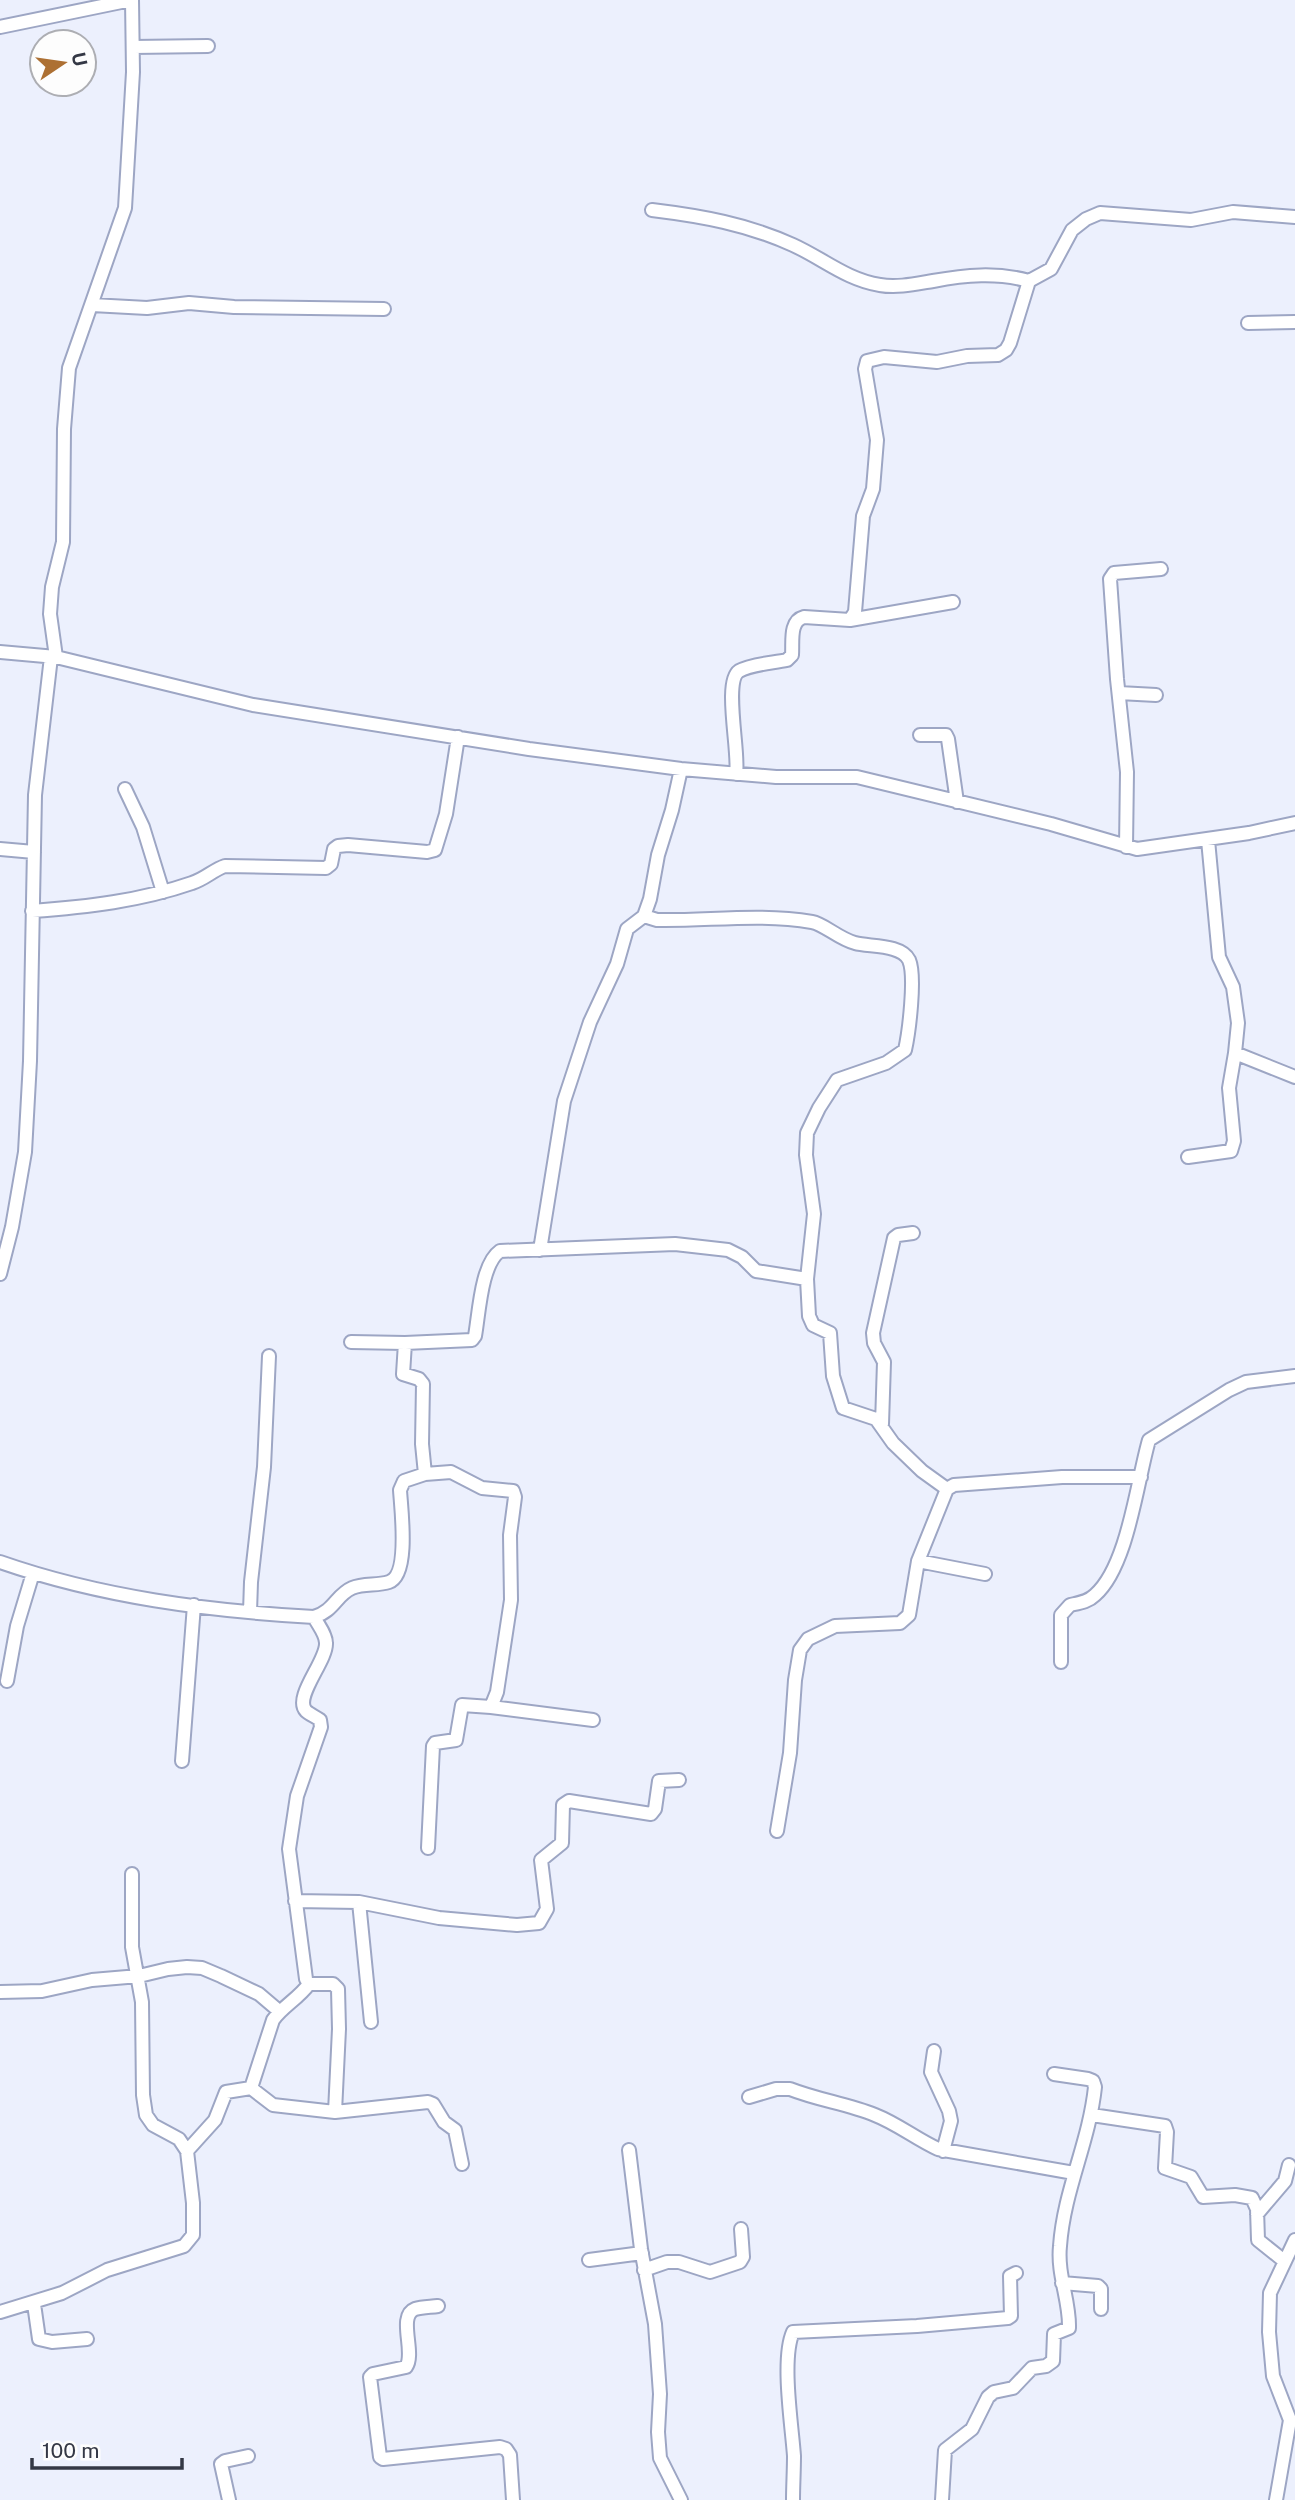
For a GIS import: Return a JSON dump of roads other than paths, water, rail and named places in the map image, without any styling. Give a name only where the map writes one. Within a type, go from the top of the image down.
[{"type":"street","points":[[0,27],[132,0],[133,47],[126,202],[69,368],[64,429],[63,542],[52,587],[50,614],[53,657],[35,795],[30,1061],[25,1152],[12,1227],[0,1274]]},
{"type":"street","points":[[133,47],[208,46]]},
{"type":"street","points":[[652,210],[702,216],[758,230],[794,245],[852,278],[881,286],[909,286],[956,277],[992,274],[1029,281],[1051,270],[1072,230],[1086,219],[1100,213],[1191,220],[1233,212],[1295,217]]},
{"type":"street","points":[[850,620],[856,607],[863,516],[873,489],[877,440],[865,369],[867,361],[884,357],[937,362],[967,356],[998,355],[1006,350],[1010,343],[1029,281]]},
{"type":"street","points":[[92,305],[147,308],[189,303],[234,307],[384,309]]},
{"type":"street","points":[[1248,323],[1295,322]]},
{"type":"street","points":[[1126,847],[1127,772],[1111,575],[1161,569]]},
{"type":"street","points":[[736,774],[739,761],[733,709],[732,683],[735,674],[742,669],[787,660],[792,655],[794,623],[798,619],[804,617],[850,620],[953,602]]},
{"type":"street","points":[[0,653],[53,657],[253,705],[529,749],[736,774],[857,777],[1051,824],[1137,849],[1208,840],[1295,824]]},
{"type":"street","points":[[1119,693],[1156,695]]},
{"type":"street","points":[[920,735],[946,735],[957,802]]},
{"type":"street","points":[[32,911],[132,900],[209,877],[216,869],[225,866],[326,868],[331,864],[334,849],[338,846],[427,852],[435,850],[446,814],[458,737]]},
{"type":"street","points":[[540,1250],[559,1129],[570,1083],[590,1022],[617,964],[627,929],[643,916],[652,891],[658,855],[681,769]]},
{"type":"street","points":[[125,789],[143,827],[163,892]]},
{"type":"street","points":[[1188,1157],[1231,1151],[1233,1147],[1229,1088],[1236,1053],[1236,1002],[1233,987],[1220,962],[1208,840]]},
{"type":"street","points":[[0,849],[34,852]]},
{"type":"street","points":[[643,916],[657,920],[747,917],[815,922],[835,936],[853,943],[903,953],[910,962],[911,994],[905,1050],[886,1063],[837,1080],[807,1133],[806,1155],[814,1214],[807,1279],[809,1316],[813,1325],[830,1333],[832,1369],[843,1408],[876,1419],[893,1443],[922,1471],[947,1489]]},
{"type":"street","points":[[1236,1053],[1295,1077]]},
{"type":"street","points":[[882,1424],[884,1362],[874,1343],[873,1333],[894,1238],[913,1233]]},
{"type":"street","points":[[351,1342],[472,1340],[489,1265],[495,1255],[506,1250],[675,1244],[728,1250],[756,1271],[807,1279]]},
{"type":"street","points":[[405,1343],[403,1374],[419,1379],[424,1391],[422,1444],[425,1474]]},
{"type":"street","points":[[250,1612],[264,1467],[269,1356]]},
{"type":"street","points":[[1061,1662],[1061,1615],[1070,1605],[1094,1597],[1105,1585],[1124,1541],[1149,1440],[1245,1382],[1295,1376]]},
{"type":"street","points":[[0,1562],[95,1589],[158,1601],[314,1617],[332,1608],[344,1593],[353,1588],[389,1582],[398,1574],[402,1554],[401,1485],[404,1481],[425,1474],[451,1472],[482,1488],[515,1493],[510,1535],[511,1600],[497,1692],[491,1707]]},
{"type":"street","points":[[777,1831],[790,1753],[800,1650],[808,1639],[835,1626],[900,1623],[906,1620],[918,1561],[947,1489],[954,1485],[1062,1477],[1140,1477]]},
{"type":"street","points":[[918,1561],[985,1573]]},
{"type":"street","points":[[7,1681],[18,1626],[33,1573]]},
{"type":"street","points":[[182,1761],[194,1605]]},
{"type":"street","points":[[309,1984],[304,1971],[289,1849],[304,1773],[321,1727],[320,1720],[304,1710],[302,1704],[303,1695],[326,1647],[325,1636],[314,1617]]},
{"type":"street","points":[[428,1848],[433,1746],[435,1743],[456,1740],[462,1704],[593,1720]]},
{"type":"street","points":[[295,1900],[359,1902],[439,1918],[517,1925],[539,1923],[547,1909],[541,1860],[562,1843],[563,1805],[569,1801],[651,1814],[655,1809],[659,1781],[679,1780]]},
{"type":"street","points":[[0,2312],[62,2294],[107,2270],[184,2246],[189,2242],[195,2227],[187,2151],[179,2139],[153,2125],[146,2115],[143,2095],[142,2001],[132,1947],[132,1874]]},
{"type":"street","points":[[359,1902],[372,2022]]},
{"type":"street","points":[[0,1993],[42,1991],[92,1980],[138,1976],[168,1969],[202,1968],[259,1994],[279,2011]]},
{"type":"street","points":[[251,2088],[273,2020],[279,2011],[300,1996],[309,1984]]},
{"type":"street","points":[[309,1984],[333,1984],[338,1989],[335,2112]]},
{"type":"street","points":[[934,2051],[931,2072],[951,2121],[943,2151]]},
{"type":"street","points":[[942,2500],[947,2447],[968,2435],[988,2397],[994,2392],[1013,2388],[1032,2368],[1046,2366],[1053,2361],[1053,2337],[1056,2332],[1069,2328],[1059,2248],[1067,2199],[1088,2134],[1095,2087],[1093,2081],[1088,2079],[1054,2074]]},
{"type":"street","points":[[187,2151],[215,2120],[226,2092],[251,2088],[273,2105],[335,2112],[428,2102],[433,2104],[444,2122],[455,2130],[462,2164]]},
{"type":"street","points":[[749,2097],[790,2089],[873,2114],[943,2151],[1074,2173]]},
{"type":"street","points":[[1092,2115],[1165,2126],[1165,2168],[1191,2176],[1203,2197],[1235,2195],[1252,2198],[1256,2203],[1258,2240],[1283,2260]]},
{"type":"street","points":[[629,2150],[644,2270],[655,2324],[660,2394],[660,2458],[681,2500]]},
{"type":"street","points":[[1257,2214],[1285,2181],[1289,2165]]},
{"type":"street","points":[[644,2270],[667,2262],[689,2263],[710,2272],[729,2267],[740,2262],[743,2257],[741,2230]]},
{"type":"street","points":[[1276,2500],[1292,2420],[1273,2376],[1269,2332],[1270,2293],[1283,2260],[1295,2240]]},
{"type":"street","points":[[589,2260],[642,2253]]},
{"type":"street","points":[[793,2500],[788,2392],[790,2342],[793,2332],[1008,2318],[1011,2312],[1010,2276],[1016,2273]]},
{"type":"street","points":[[1062,2283],[1098,2286],[1101,2289],[1101,2309]]},
{"type":"street","points":[[34,2304],[39,2339],[52,2342],[87,2339]]},
{"type":"street","points":[[438,2306],[416,2309],[408,2316],[410,2358],[406,2367],[370,2377],[380,2458],[500,2447],[506,2449],[510,2455],[513,2500]]},
{"type":"street","points":[[229,2500],[221,2464],[248,2456]]}]
